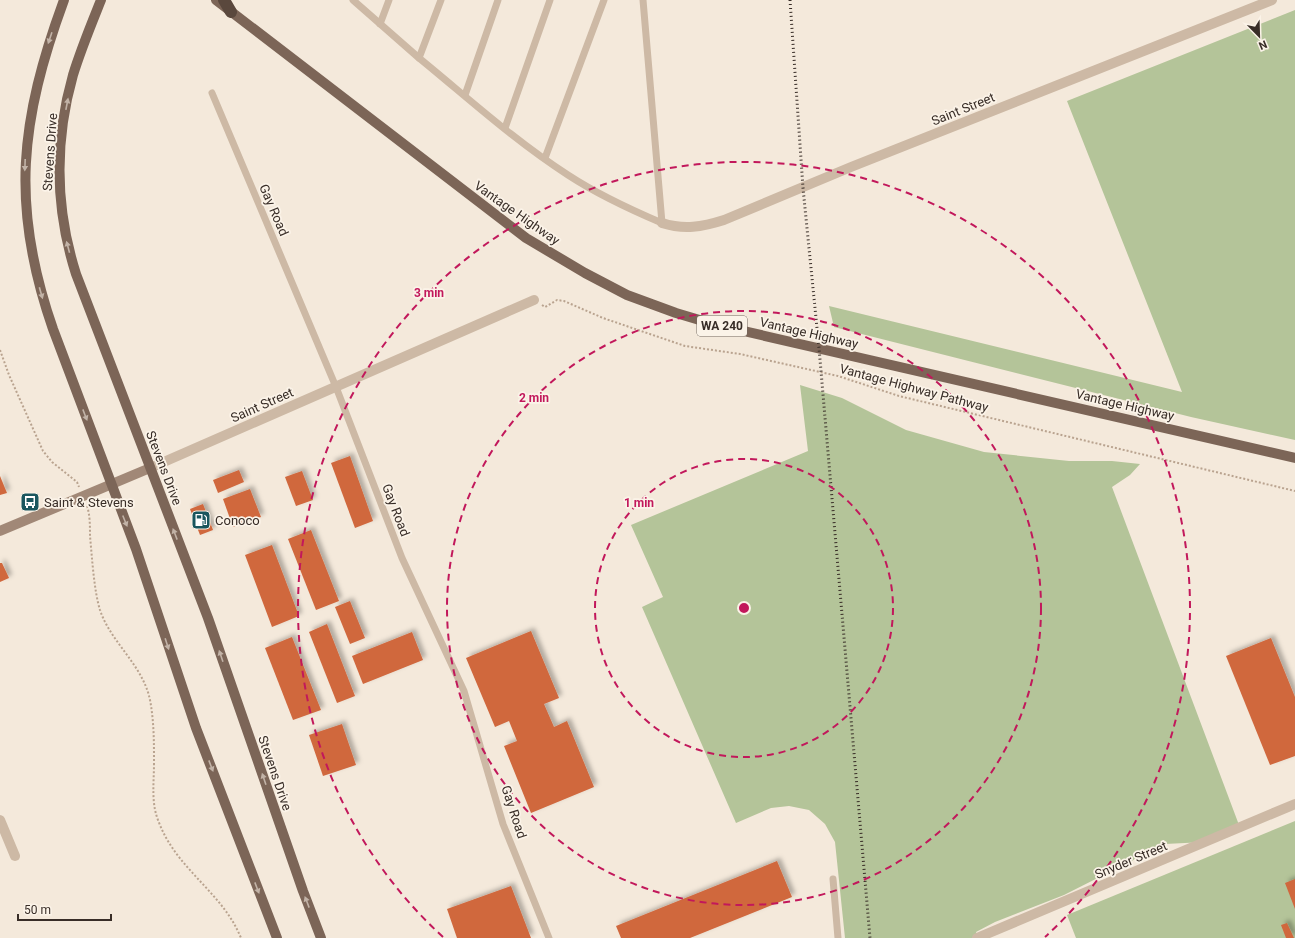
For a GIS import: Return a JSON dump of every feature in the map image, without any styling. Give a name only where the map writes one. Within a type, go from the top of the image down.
[{"type":"highway","name":"WA 240","points":[[224,0],[231,12]]},
{"type":"main road","name":"Stevens Drive","points":[[64,0],[46,50],[32,106],[25,163],[26,219],[41,295],[136,549],[191,715],[277,938]]},
{"type":"main road","name":"Vantage Highway","points":[[216,0],[506,224],[585,274],[627,295],[676,313],[713,324],[1295,458]]},
{"type":"main road","name":"Stevens Drive","points":[[101,2],[73,76],[66,107],[59,177],[61,217],[76,274],[208,618],[298,877],[321,938]]},
{"type":"street","name":"Saint Street","points":[[662,223],[674,227],[689,228],[724,220],[859,164],[1272,0]]},
{"type":"street","name":"Saint Street","points":[[0,531],[150,468],[534,300]]},
{"type":"street","name":"Snyder Street","points":[[977,938],[1295,804]]},
{"type":"street","points":[[0,820],[16,856]]},
{"type":"lane","points":[[353,0],[419,58],[505,128],[567,174],[605,196],[662,223]]},
{"type":"lane","points":[[380,24],[389,0]]},
{"type":"lane","points":[[419,58],[441,0]]},
{"type":"lane","points":[[465,95],[498,0]]},
{"type":"lane","points":[[505,128],[550,0]]},
{"type":"lane","points":[[545,158],[604,0]]},
{"type":"lane","points":[[643,0],[662,223]]},
{"type":"lane","name":"Gay Road","points":[[212,94],[336,387],[408,571],[464,691],[503,824],[550,938]]},
{"type":"lane","points":[[833,879],[838,938]]},
{"type":"path","name":"Vantage Highway Pathway","points":[[534,300],[545,307],[557,300],[564,301],[603,318],[685,346],[740,354],[838,376],[899,396],[1295,491]]},
{"type":"path","points":[[0,350],[9,375],[43,451],[52,462],[77,482],[88,509],[96,596],[101,611],[112,634],[137,668],[149,698],[154,739],[153,789],[158,819],[173,851],[182,864],[226,911],[241,938]]},
{"type":"green space","points":[[1295,10],[1295,440],[1191,417],[834,327],[829,306],[1182,392],[1067,101]]},
{"type":"green space","points":[[800,385],[842,398],[906,430],[984,452],[1069,461],[1112,461],[1140,464],[1130,475],[1112,487],[1239,825],[1205,842],[1165,844],[1064,895],[995,922],[976,932],[978,938],[845,938],[835,842],[825,824],[809,810],[789,806],[771,808],[736,823],[642,607],[663,597],[631,525],[808,451]]},
{"type":"green space","points":[[1295,821],[1295,938],[1076,938],[1067,915]]},
{"type":"building","points":[[350,456],[373,521],[355,528],[331,463]]},
{"type":"building","name":"Conoco","points":[[239,470],[244,482],[218,493],[213,480]]},
{"type":"building","points":[[302,471],[313,500],[296,506],[285,477]]},
{"type":"building","points":[[0,476],[7,493],[0,495]]},
{"type":"building","points":[[250,489],[261,517],[233,527],[223,499]]},
{"type":"building","name":"Conoco","points":[[203,504],[213,530],[200,535],[190,509]]},
{"type":"building","points":[[311,530],[339,601],[316,610],[288,539]]},
{"type":"building","points":[[272,545],[299,616],[272,627],[245,555]]},
{"type":"building","points":[[0,563],[2,563],[9,578],[0,582]]},
{"type":"building","points":[[350,601],[365,638],[350,644],[335,607]]},
{"type":"building","points":[[327,624],[355,696],[337,703],[309,632]]},
{"type":"building","points":[[531,631],[559,698],[544,704],[554,727],[567,721],[594,787],[531,813],[504,746],[517,741],[509,721],[495,727],[466,658]]},
{"type":"building","points":[[412,632],[423,660],[363,684],[352,656]]},
{"type":"building","points":[[292,637],[321,710],[293,720],[265,648]]},
{"type":"building","points":[[1271,638],[1295,697],[1295,756],[1270,765],[1226,656]]},
{"type":"building","points":[[342,724],[356,765],[323,776],[309,735]]},
{"type":"building","points":[[777,861],[792,897],[690,938],[621,938],[616,926]]},
{"type":"building","points":[[1295,879],[1295,909],[1285,883]]},
{"type":"building","points":[[511,886],[531,938],[457,938],[447,909]]},
{"type":"building","points":[[1287,923],[1294,938],[1286,938],[1281,925]]},
{"type":"railway","points":[[790,0],[803,188],[819,348],[870,938]]},
{"type":"place","name":"Saint & Stevens","points":[[30,502]]},
{"type":"place","name":"Conoco","points":[[201,520]]}]
